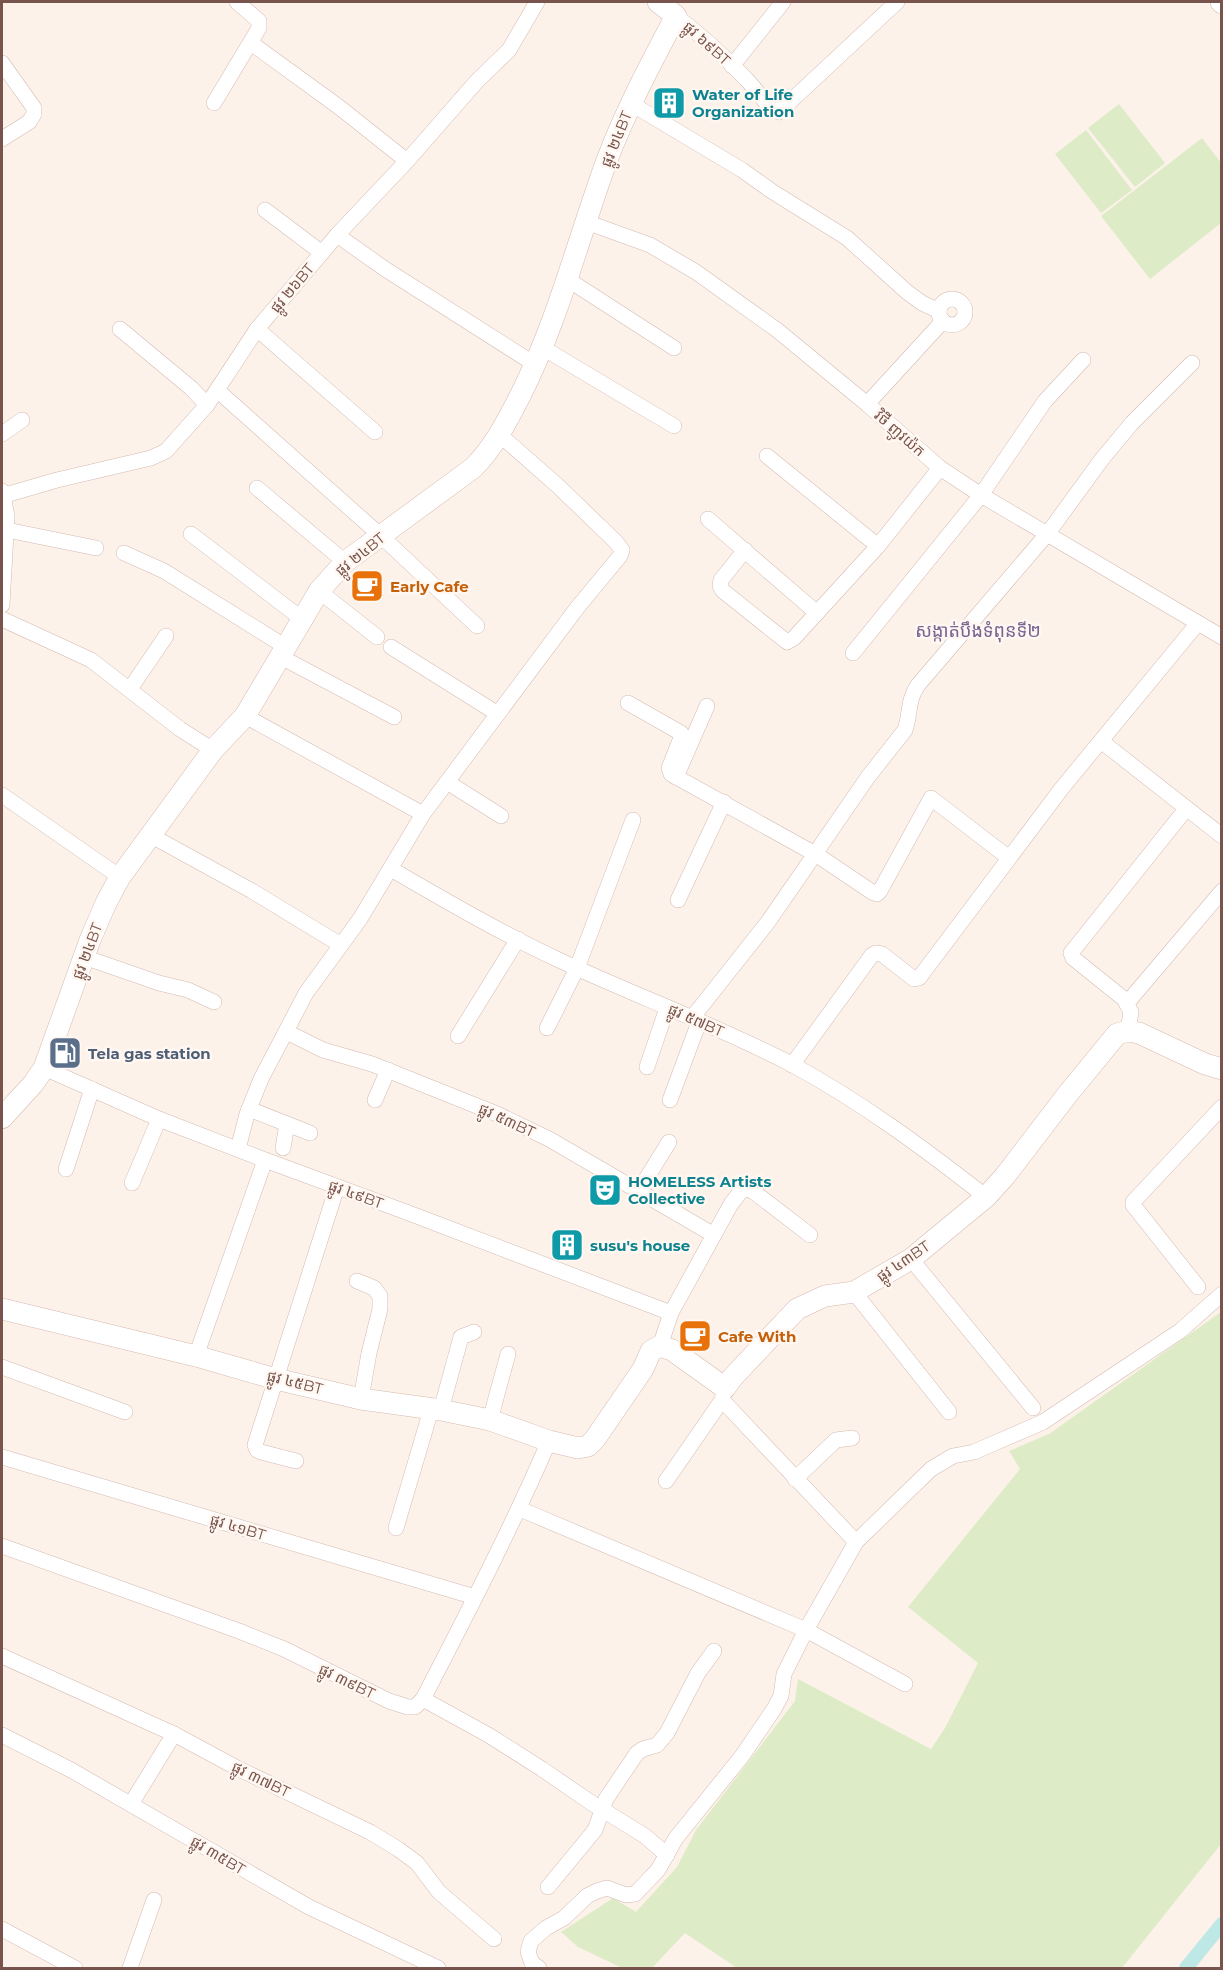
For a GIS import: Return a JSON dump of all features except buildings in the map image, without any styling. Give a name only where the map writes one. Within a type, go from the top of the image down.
[{"type":"street","points":[[214,103],[260,28],[259,21],[237,2]]},
{"type":"street","name":"ផ្លូវ ២៦BT","points":[[2,494],[151,458],[166,451],[207,405],[257,329],[337,235],[508,50],[537,2]]},
{"type":"street","name":"ផ្លូវ ៦៩BT","points":[[658,2],[676,15],[748,80],[771,108],[779,112],[897,2]]},
{"type":"street","points":[[732,66],[783,2]]},
{"type":"street","name":"ផ្លូវ ២៤BT","points":[[2,1118],[33,1084],[44,1068],[84,957],[106,903],[120,877],[213,750],[245,716],[319,591],[345,562],[473,468],[490,451],[500,435],[540,356],[607,159],[630,103],[676,15]]},
{"type":"street","points":[[251,43],[339,107],[407,161]]},
{"type":"street","points":[[2,63],[34,108],[34,114],[29,122],[2,139]]},
{"type":"street","points":[[630,103],[742,170],[773,192],[847,237],[907,292],[941,316],[867,404]]},
{"type":"street","points":[[265,210],[322,253]]},
{"type":"street","name":"វិថី ញូវយ៉ក","points":[[586,222],[650,245],[696,272],[777,330],[940,468],[981,495],[1221,637]]},
{"type":"street","points":[[337,235],[385,269],[540,356],[674,426]]},
{"type":"street","points":[[567,279],[674,348]]},
{"type":"street","points":[[120,329],[183,381],[207,405]]},
{"type":"street","points":[[257,329],[375,432]]},
{"type":"street","points":[[853,653],[981,495],[1045,400],[1083,360]]},
{"type":"street","points":[[670,1100],[696,1020],[817,855],[868,777],[904,730],[908,721],[909,700],[913,692],[1048,533],[1102,459],[1132,423],[1191,363]]},
{"type":"street","points":[[217,390],[381,536],[477,626]]},
{"type":"street","points":[[2,434],[22,420]]},
{"type":"street","points":[[238,1149],[249,1109],[261,1079],[306,993],[341,945],[423,814],[577,608],[620,556],[621,550],[558,486],[500,435]]},
{"type":"street","points":[[767,456],[878,546]]},
{"type":"street","points":[[745,550],[720,586],[723,591],[787,642],[794,638],[878,546],[940,468]]},
{"type":"street","points":[[257,488],[345,562]]},
{"type":"street","points":[[2,494],[7,516],[2,605]]},
{"type":"street","points":[[708,519],[817,613]]},
{"type":"street","points":[[7,530],[96,548]]},
{"type":"street","points":[[191,534],[302,619]]},
{"type":"street","points":[[123,553],[164,571],[283,652],[394,717]]},
{"type":"street","points":[[319,591],[377,638]]},
{"type":"street","points":[[2,619],[91,660],[180,729],[213,750]]},
{"type":"street","points":[[792,1065],[872,955],[882,954],[914,979],[919,978],[1009,858],[1198,623]]},
{"type":"street","points":[[130,689],[166,636]]},
{"type":"street","points":[[391,647],[498,714]]},
{"type":"street","points":[[628,704],[681,733],[669,768],[671,774],[817,855],[877,894],[931,798],[1009,858]]},
{"type":"street","points":[[676,777],[707,706]]},
{"type":"street","points":[[245,716],[423,814]]},
{"type":"street","points":[[1101,741],[1186,809],[1219,828]]},
{"type":"street","points":[[447,782],[501,816]]},
{"type":"street","points":[[2,795],[120,877]]},
{"type":"street","points":[[678,900],[724,802]]},
{"type":"street","points":[[1186,809],[1071,953],[1073,958],[1127,1003],[1131,1012],[1128,1030],[1204,1064],[1221,1069]]},
{"type":"street","points":[[547,1028],[577,968],[633,820]]},
{"type":"street","points":[[150,835],[252,891],[341,945]]},
{"type":"street","name":"ផ្លូវ ៥៧BT","points":[[391,868],[476,918],[577,968],[792,1065],[838,1091],[986,1197]]},
{"type":"street","points":[[1127,1003],[1221,891]]},
{"type":"street","points":[[458,1036],[518,939]]},
{"type":"street","points":[[84,957],[159,983],[189,990],[214,1002]]},
{"type":"street","points":[[647,1067],[667,1008]]},
{"type":"street","name":"ផ្លូវ ៤៣BT","points":[[724,1394],[732,1378],[797,1309],[825,1296],[854,1292],[911,1259],[986,1197],[1112,1039],[1128,1030]]},
{"type":"street","name":"ផ្លូវ ៥៣BT","points":[[287,1032],[323,1050],[388,1070],[497,1114],[549,1139],[714,1235]]},
{"type":"street","name":"ផ្លូវ ៤៩BT","points":[[44,1068],[159,1119],[671,1313]]},
{"type":"street","points":[[375,1100],[388,1070]]},
{"type":"street","points":[[66,1169],[92,1089]]},
{"type":"street","points":[[1198,1287],[1132,1205],[1221,1107]]},
{"type":"street","points":[[249,1109],[310,1133]]},
{"type":"street","points":[[132,1183],[159,1119]]},
{"type":"street","points":[[283,1148],[287,1124]]},
{"type":"street","points":[[638,1192],[669,1142]]},
{"type":"street","points":[[196,1356],[265,1160]]},
{"type":"street","points":[[296,1461],[261,1452],[256,1448],[337,1186]]},
{"type":"street","points":[[810,1235],[754,1192],[746,1188],[742,1190],[731,1204],[671,1313],[660,1346],[672,1350],[724,1394],[795,1479],[856,1542]]},
{"type":"street","points":[[911,1259],[1033,1408]]},
{"type":"street","points":[[357,1281],[374,1288],[380,1296],[380,1309],[361,1399]]},
{"type":"street","points":[[854,1292],[950,1412]]},
{"type":"street","points":[[539,1968],[532,1963],[528,1952],[531,1941],[546,1928],[564,1918],[587,1896],[597,1891],[607,1888],[626,1895],[635,1894],[658,1870],[676,1838],[742,1756],[774,1709],[781,1696],[784,1674],[856,1542],[932,1469],[953,1456],[974,1452],[1043,1422],[1180,1330],[1221,1294]]},
{"type":"street","name":"ផ្លូវ ៤៥BT","points":[[2,1309],[361,1399],[490,1420],[549,1441],[578,1448],[588,1446],[595,1439],[643,1369],[651,1351],[660,1346]]},
{"type":"street","points":[[396,1528],[461,1337],[474,1332]]},
{"type":"street","points":[[490,1420],[508,1354]]},
{"type":"street","points":[[2,1367],[125,1412]]},
{"type":"street","points":[[666,1481],[724,1394]]},
{"type":"street","points":[[795,1479],[836,1440],[852,1438]]},
{"type":"street","points":[[549,1441],[520,1509],[423,1699],[498,1742],[645,1836],[667,1854]]},
{"type":"street","name":"ផ្លូវ ៤១BT","points":[[2,1457],[475,1597]]},
{"type":"street","points":[[520,1509],[806,1630],[905,1684]]},
{"type":"street","name":"ផ្លូវ ៣៩BT","points":[[2,1546],[284,1649],[389,1701],[416,1707],[423,1699]]},
{"type":"street","points":[[548,1887],[595,1830],[600,1809],[637,1753],[657,1745],[667,1733],[698,1673],[714,1652]]},
{"type":"street","name":"ផ្លូវ ៣៧BT","points":[[2,1656],[174,1734],[239,1769],[340,1817],[398,1849],[417,1863],[439,1892],[494,1939]]},
{"type":"street","points":[[131,1804],[174,1734]]},
{"type":"street","name":"ផ្លូវ ៣៥BT","points":[[2,1735],[71,1770],[309,1907],[438,1968]]},
{"type":"street","points":[[130,1968],[154,1900]]},
{"type":"street","points":[[2,1929],[75,1968]]},
{"type":"green space","points":[[1119,104],[1165,163],[1135,187],[1088,128]]},
{"type":"green space","points":[[1086,130],[1132,190],[1101,213],[1055,154]]},
{"type":"green space","points":[[1202,138],[1221,163],[1221,223],[1150,279],[1101,216]]},
{"type":"green space","points":[[1221,1312],[1221,1844],[1122,1968],[737,1968],[685,1933],[652,1968],[622,1968],[578,1947],[561,1932],[613,1898],[636,1912],[677,1867],[696,1830],[795,1701],[798,1679],[931,1749],[945,1728],[978,1663],[908,1607],[1020,1469],[1009,1451],[1049,1434]]},
{"type":"waterway","points":[[1186,1968],[1222,1924]]},
{"type":"place","name":"Water of Life Organization","points":[[669,103]]},
{"type":"place","name":"Early Cafe","points":[[367,586]]},
{"type":"place","name":"Tela gas station","points":[[65,1053]]},
{"type":"place","name":"HOMELESS Artists Collective","points":[[605,1190]]},
{"type":"place","name":"susu's house","points":[[567,1245]]},
{"type":"place","name":"Cafe With","points":[[695,1336]]},
{"type":"district","name":"សង្កាត់បឹងទំពុនទី២","points":[[978,631]]}]
